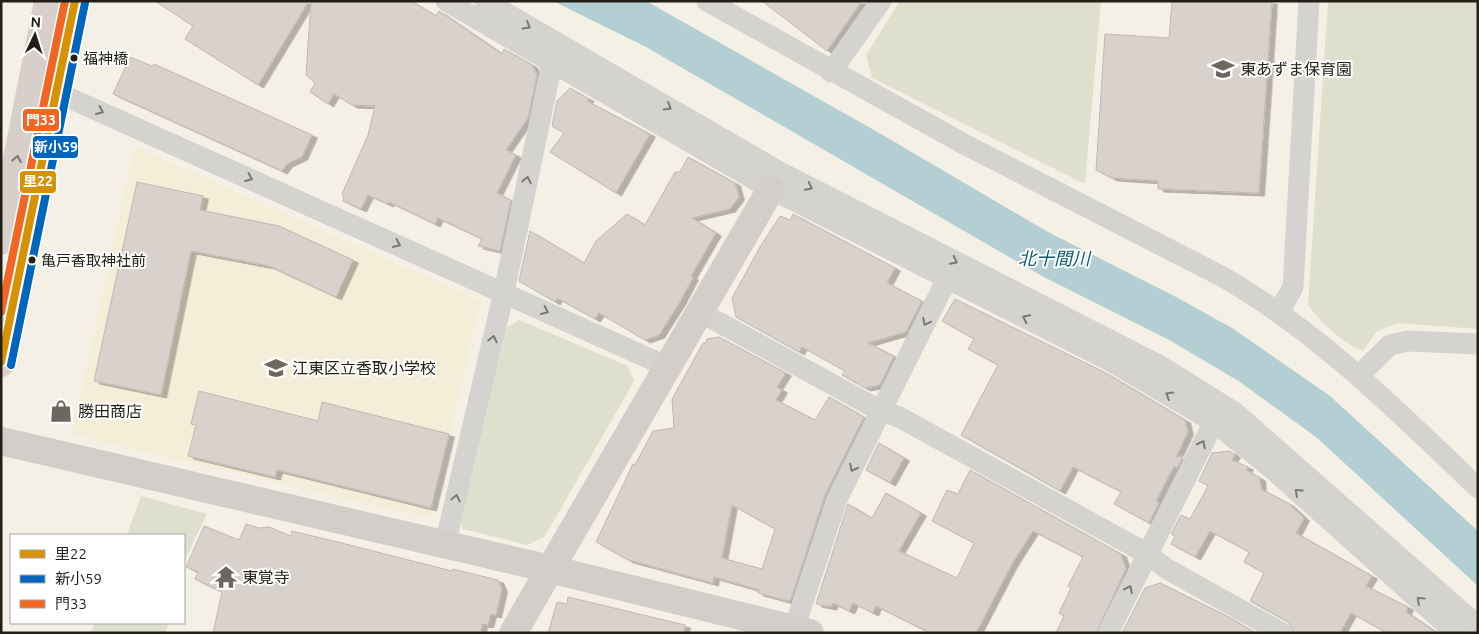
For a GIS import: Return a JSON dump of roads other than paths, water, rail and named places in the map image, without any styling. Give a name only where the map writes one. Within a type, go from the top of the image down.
[{"type":"main road","points":[[1,241],[48,1]]},
{"type":"main road","points":[[1,363],[75,1]]},
{"type":"street","points":[[446,1],[771,189],[1110,361],[1214,422],[1270,468],[1456,633]]},
{"type":"street","points":[[485,1],[778,171],[1157,364],[1226,408],[1478,626]]},
{"type":"street","points":[[707,1],[831,72],[964,144],[1223,277],[1279,312],[1359,375],[1478,488]]},
{"type":"street","points":[[831,72],[881,1]]},
{"type":"street","points":[[1279,312],[1293,287],[1309,1]]},
{"type":"street","points":[[445,545],[504,292],[552,62]]},
{"type":"street","points":[[56,92],[668,367]]},
{"type":"street","points":[[513,633],[771,189]]},
{"type":"street","points":[[1,441],[550,569],[804,632],[830,516],[947,279]]},
{"type":"street","points":[[700,312],[882,411],[899,417],[1146,553],[1167,569],[1282,633]]},
{"type":"street","points":[[1359,375],[1390,345],[1408,341],[1478,344]]},
{"type":"street","points":[[1108,633],[1146,553],[1214,422]]},
{"type":"water","name":"北十間川","points":[[553,1],[646,1],[881,134],[1048,232],[1178,298],[1232,328],[1330,396],[1478,531],[1478,586],[1316,437],[1240,382],[1171,341],[1042,276],[646,47]]},
{"type":"place","name":"福神橋","points":[[74,58]]},
{"type":"place","name":"東あずま保育園","points":[[1223,69]]},
{"type":"place","name":"亀戸香取神社前","points":[[32,260]]},
{"type":"place","name":"江東区立香取小学校","points":[[276,368]]},
{"type":"place","name":"勝田商店","points":[[61,411]]},
{"type":"place","name":"東覚寺","points":[[226,577]]}]
